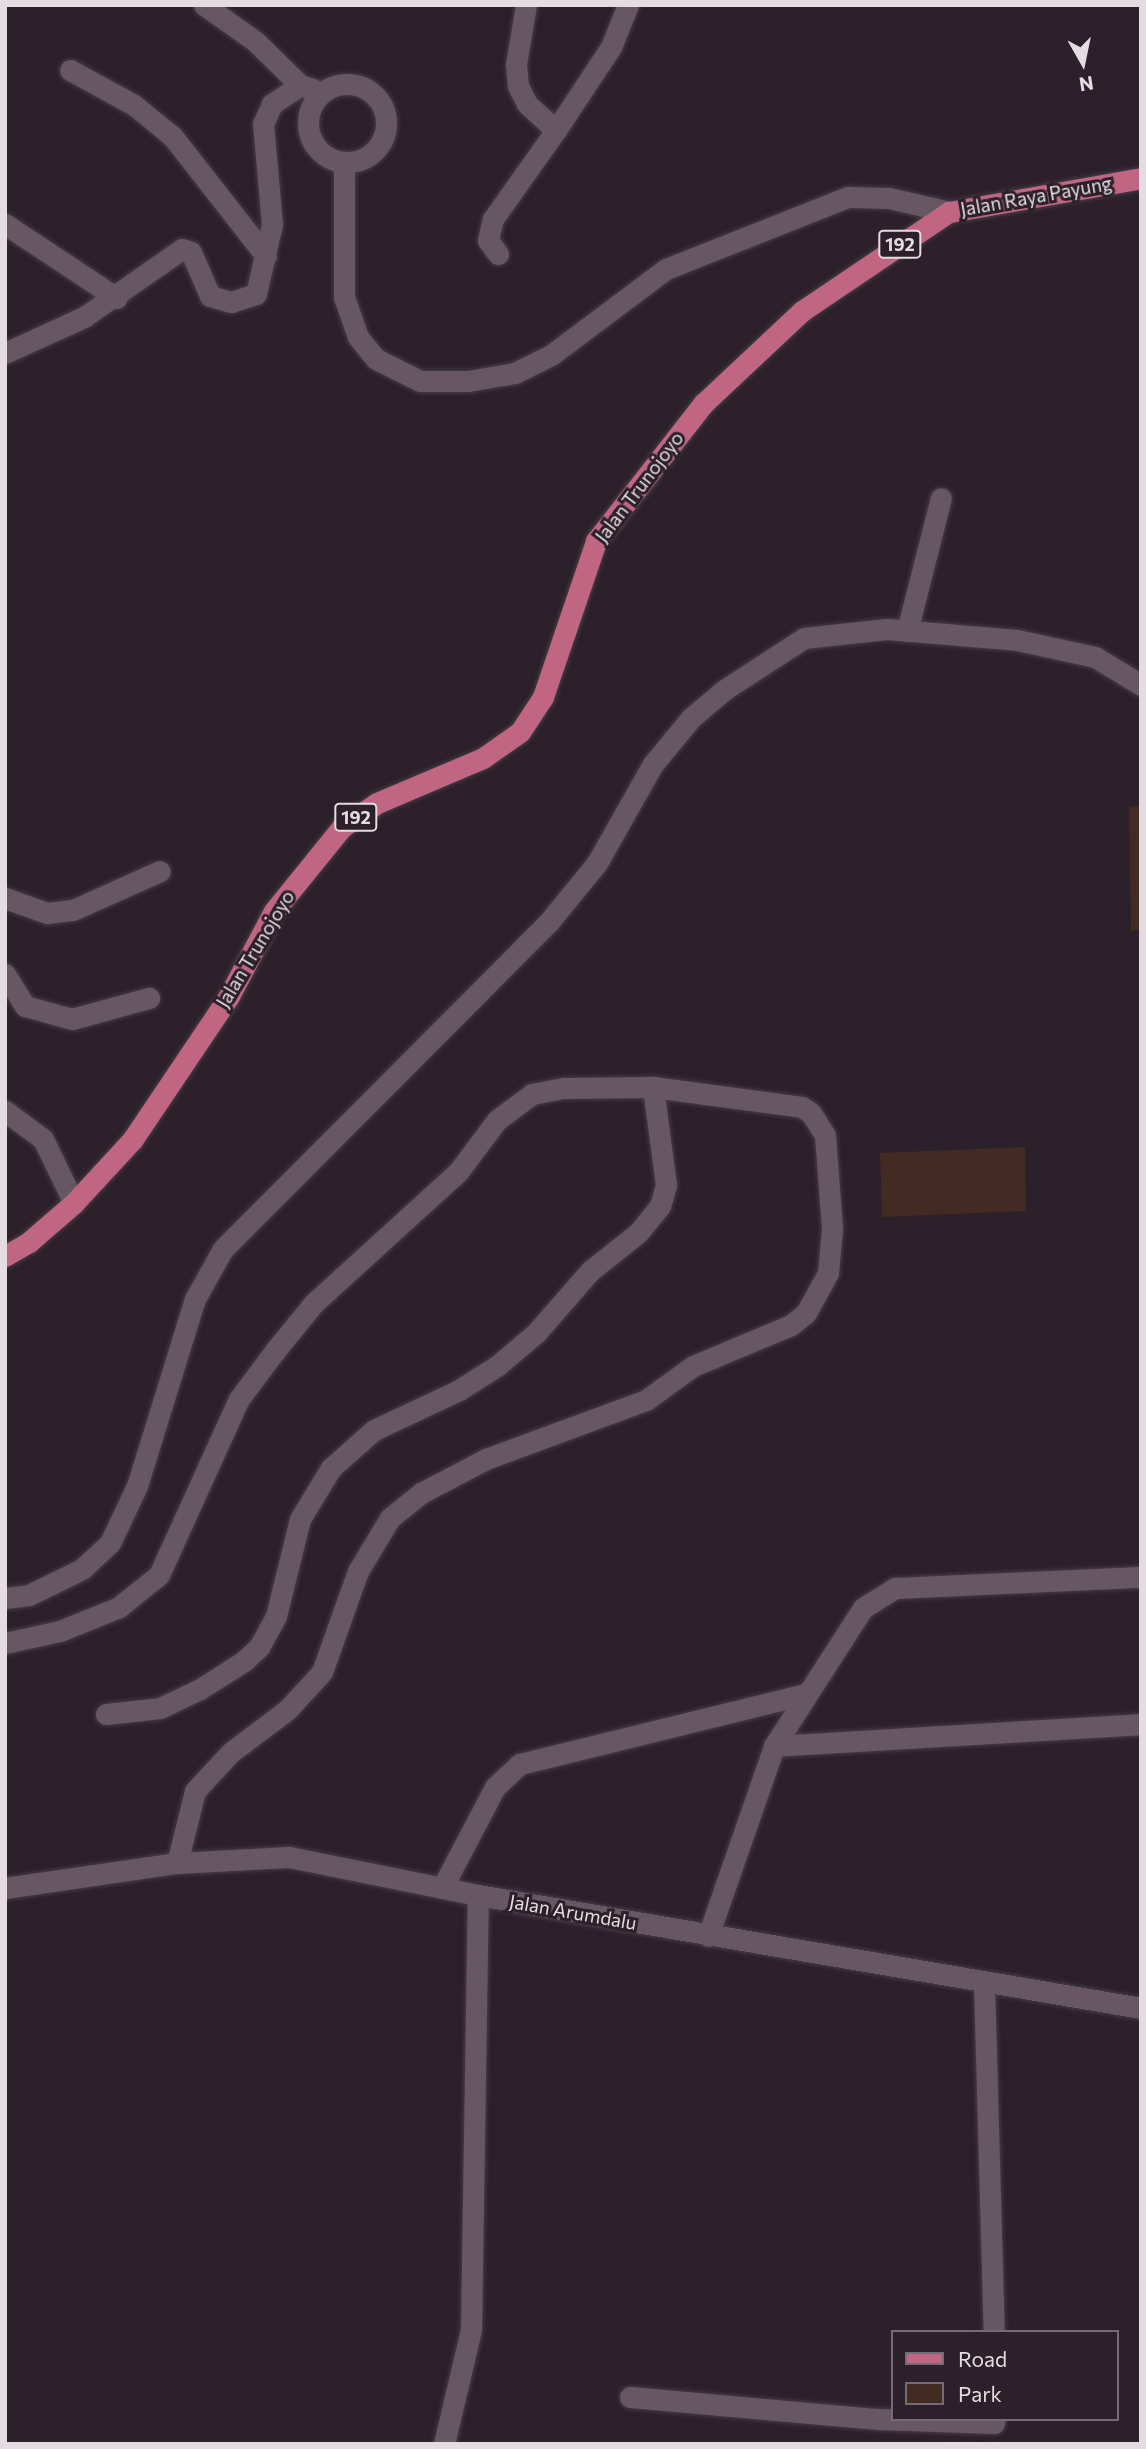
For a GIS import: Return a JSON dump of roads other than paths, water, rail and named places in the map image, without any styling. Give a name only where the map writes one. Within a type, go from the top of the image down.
[{"type":"main road","name":"Jalan Raya Payung","points":[[704,403],[802,311],[949,212],[1141,178]]},
{"type":"main road","name":"Jalan Trunojoyo","points":[[5,1256],[29,1242],[74,1203],[133,1139],[229,996],[274,911],[342,827],[377,803],[483,758],[520,732],[542,697],[596,541],[704,403]]},
{"type":"street","points":[[204,5],[255,41],[300,85],[320,93]]},
{"type":"street","points":[[526,5],[516,64],[518,86],[527,104],[555,130]]},
{"type":"street","points":[[498,254],[488,240],[493,219],[611,47],[628,5]]},
{"type":"street","points":[[70,70],[134,105],[173,137],[266,256]]},
{"type":"street","points":[[5,353],[117,298],[182,249],[191,252],[210,296],[231,302],[250,298],[262,278],[272,201],[264,124],[272,104],[300,85]]},
{"type":"street","points":[[334,85],[365,87],[384,110],[383,140],[366,156],[344,162],[329,158],[309,135],[307,120],[320,93],[334,85]]},
{"type":"street","points":[[344,162],[344,297],[358,337],[376,359],[421,381],[468,381],[515,373],[551,355],[666,269],[848,197],[890,198],[949,212]]},
{"type":"street","points":[[5,224],[117,298]]},
{"type":"street","points":[[907,631],[941,498]]},
{"type":"street","points":[[5,1598],[29,1595],[82,1569],[110,1543],[137,1486],[195,1299],[223,1249],[548,923],[597,863],[653,764],[691,718],[804,638],[907,631],[1017,640],[1095,657],[1141,685]]},
{"type":"street","points":[[5,898],[47,914],[73,910],[159,871]]},
{"type":"street","points":[[5,974],[25,1006],[72,1019],[149,998]]},
{"type":"street","points":[[106,1714],[160,1708],[200,1689],[252,1654],[276,1616],[300,1519],[331,1468],[374,1430],[459,1390],[497,1366],[536,1333],[573,1287],[638,1233],[660,1206],[666,1185],[653,1087]]},
{"type":"street","points":[[5,1643],[60,1631],[119,1607],[159,1575],[246,1389],[314,1303],[458,1172],[496,1120],[532,1094],[564,1088],[653,1087],[802,1107],[811,1113],[825,1135],[831,1174],[828,1273],[817,1297],[791,1325],[693,1366],[646,1400],[486,1460],[421,1493],[390,1518],[358,1572],[322,1672],[287,1710],[232,1752],[195,1790],[177,1863]]},
{"type":"street","points":[[5,1111],[43,1139],[74,1203]]},
{"type":"street","points":[[708,1936],[774,1746],[863,1608],[895,1588],[1141,1577]]},
{"type":"street","points":[[442,1888],[495,1787],[520,1764],[806,1694]]},
{"type":"street","points":[[774,1746],[1141,1724]]},
{"type":"street","name":"Jalan Arumdalu","points":[[5,1888],[177,1863],[289,1857],[478,1895],[708,1936],[1141,2008]]},
{"type":"street","points":[[444,2444],[471,2330],[478,1895]]},
{"type":"street","points":[[984,1983],[994,2330]]},
{"type":"street","points":[[630,2397],[890,2420]]},
{"type":"street","points":[[901,2421],[994,2429]]}]
